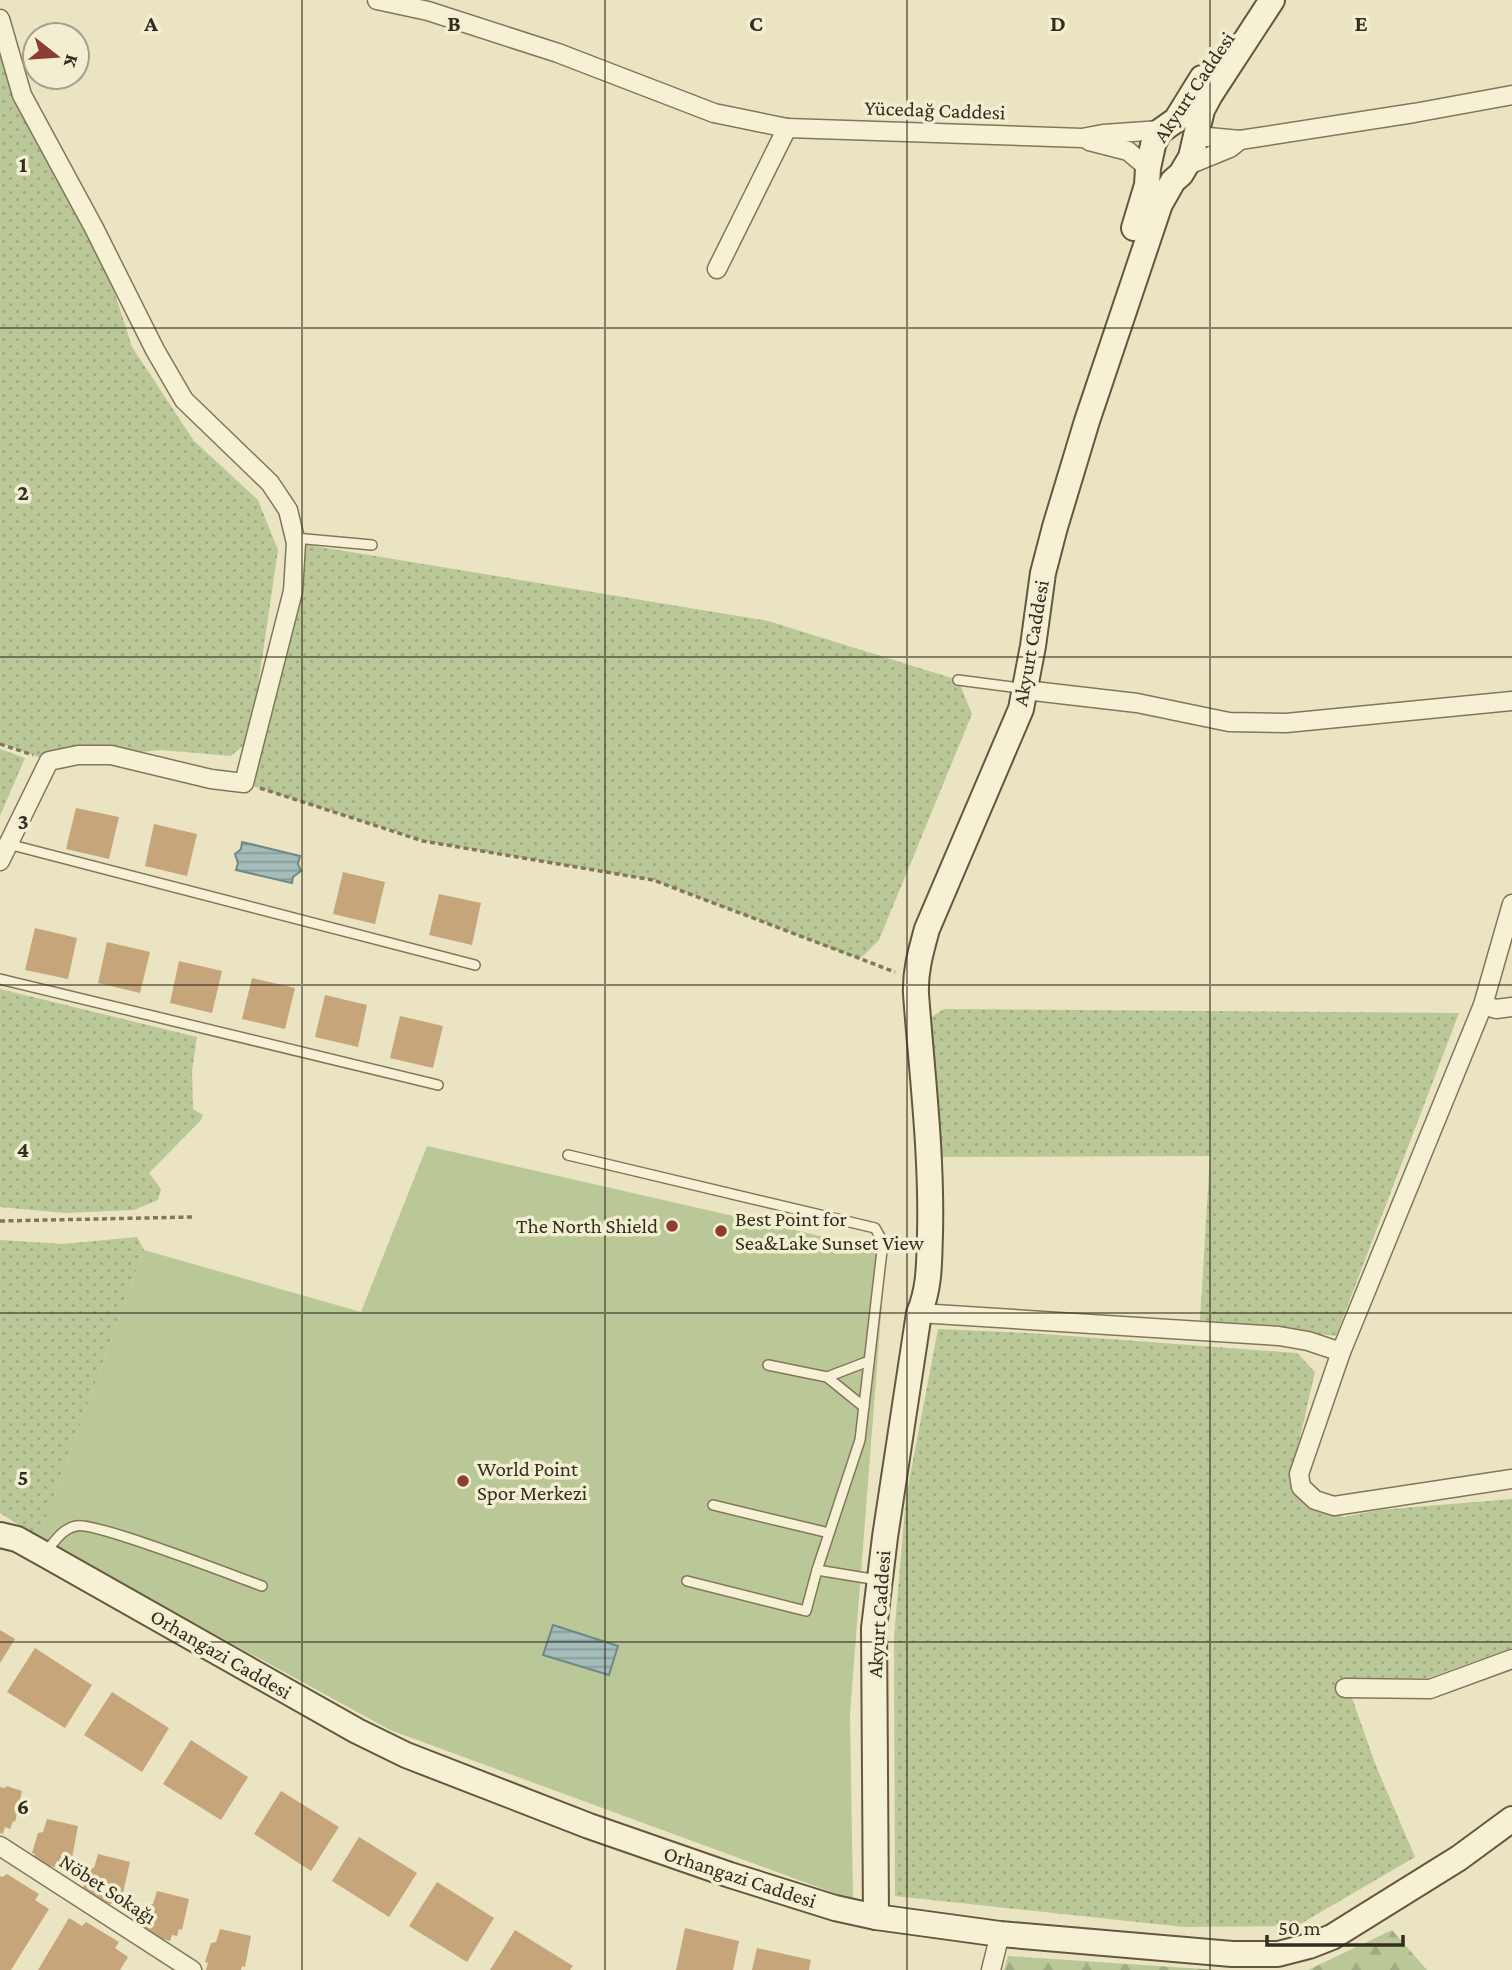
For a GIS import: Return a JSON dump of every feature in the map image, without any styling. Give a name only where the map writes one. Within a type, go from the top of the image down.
[{"type":"street","name":"Akyurt Caddesi","points":[[1178,127],[1253,0]]},
{"type":"street","name":"Akyurt Caddesi","points":[[876,1917],[874,1628],[919,1313],[927,1295],[930,1200],[916,994],[918,961],[927,929],[1013,730],[1031,565],[1048,496],[1140,211],[1153,145],[1178,127],[1210,95],[1272,0]]},
{"type":"street","name":"Yücedağ Caddesi","points":[[383,1],[428,11],[558,53],[714,113],[787,128],[1082,138]]},
{"type":"street","points":[[0,19],[22,95],[69,180],[155,350],[184,400],[270,483],[288,510],[295,538],[293,592],[244,783],[211,779],[111,755],[78,755],[49,761],[0,861]]},
{"type":"street","points":[[1082,138],[1178,127],[1208,137],[1240,140],[1512,95]]},
{"type":"street","name":"Akyurt Caddesi","points":[[919,1313],[914,1299],[914,1126],[903,975],[907,953],[925,900],[1018,688],[1043,573],[1087,421],[1160,204],[1191,157],[1178,127]]},
{"type":"street","points":[[717,269],[787,128]]},
{"type":"street","points":[[1082,138],[1093,144],[1128,151],[1159,181],[1230,148],[1240,140]]},
{"type":"street","points":[[1018,688],[1137,703],[1229,722],[1286,723],[1512,701]]},
{"type":"street","points":[[1512,904],[1483,1005],[1341,1352],[1299,1474],[1301,1487],[1315,1500],[1334,1506],[1512,1479]]},
{"type":"street","points":[[1483,1005],[1496,1009],[1512,1007]]},
{"type":"street","points":[[919,1313],[1279,1336],[1308,1341],[1341,1352]]},
{"type":"street","name":"Orhangazi Caddesi","points":[[0,1535],[17,1539],[356,1731],[406,1755],[589,1826],[730,1875],[835,1908],[876,1917],[1000,1934],[1232,1954],[1278,1954],[1332,1937],[1459,1858],[1512,1819]]},
{"type":"street","points":[[1345,1688],[1430,1689],[1512,1659]]},
{"type":"street","name":"Nöbet Sokağı","points":[[0,1846],[192,1970]]},
{"type":"street","points":[[991,1970],[1000,1934]]},
{"type":"lane","points":[[295,538],[372,545]]},
{"type":"lane","points":[[958,680],[1018,688]]},
{"type":"lane","points":[[8,844],[475,965]]},
{"type":"lane","points":[[0,979],[438,1085]]},
{"type":"lane","points":[[568,1155],[875,1228],[883,1242],[860,1440],[806,1611],[687,1581]]},
{"type":"lane","points":[[827,1377],[869,1360]]},
{"type":"lane","points":[[768,1365],[827,1377],[864,1407]]},
{"type":"lane","points":[[713,1505],[829,1533]]},
{"type":"lane","points":[[44,1554],[64,1530],[78,1525],[93,1527],[262,1586]]},
{"type":"lane","points":[[817,1570],[880,1580]]},
{"type":"path","points":[[0,744],[49,761]]},
{"type":"path","points":[[244,783],[424,841],[653,880],[903,975]]},
{"type":"path","points":[[0,1221],[192,1217]]},
{"type":"green space","points":[[0,45],[21,86],[21,91],[24,91],[94,228],[132,347],[194,441],[258,500],[278,550],[250,740],[231,756],[161,750],[49,761],[0,743]]},
{"type":"green space","points":[[296,543],[768,621],[958,680],[972,714],[879,940],[860,959],[653,880],[424,841],[244,783]]},
{"type":"green space","points":[[0,749],[25,758],[0,816]]},
{"type":"green space","points":[[0,989],[197,1037],[192,1071],[193,1109],[203,1115],[149,1173],[161,1189],[158,1200],[134,1210],[65,1213],[0,1207]]},
{"type":"green space","points":[[944,1009],[1459,1013],[1336,1336],[1200,1320],[1210,1156],[941,1157],[930,1018]]},
{"type":"green space","name":"World Point Spor Merkezi","points":[[427,1146],[886,1251],[850,1714],[853,1900],[390,1730],[39,1538],[144,1250],[361,1312]]},
{"type":"green space","points":[[137,1237],[144,1250],[39,1538],[0,1513],[0,1240],[63,1244]]},
{"type":"green space","points":[[938,1329],[1030,1333],[1297,1353],[1315,1372],[1292,1472],[1302,1498],[1314,1510],[1344,1517],[1379,1510],[1512,1499],[1512,1648],[1428,1678],[1338,1678],[1352,1698],[1376,1766],[1415,1857],[1297,1926],[1184,1927],[895,1896],[894,1637],[906,1497]]},
{"type":"green space","points":[[1392,1930],[1427,1970],[1308,1970]]},
{"type":"green space","points":[[1008,1956],[1217,1970],[1004,1970]]},
{"type":"water","points":[[242,842],[300,856],[298,864],[301,871],[293,877],[292,883],[236,870],[238,863],[235,854],[241,849]]},
{"type":"water","points":[[553,1625],[618,1646],[609,1675],[543,1655]]},
{"type":"building","points":[[76,808],[119,817],[109,859],[66,849]]},
{"type":"building","points":[[154,824],[197,834],[187,876],[145,866]]},
{"type":"building","points":[[343,872],[385,882],[375,924],[333,914]]},
{"type":"building","points":[[439,894],[481,903],[472,945],[429,935]]},
{"type":"building","points":[[35,928],[77,938],[68,979],[25,970]]},
{"type":"building","points":[[107,942],[150,952],[140,993],[98,983]]},
{"type":"building","points":[[179,961],[222,971],[212,1013],[170,1003]]},
{"type":"building","points":[[252,978],[295,988],[285,1029],[242,1019]]},
{"type":"building","points":[[325,995],[367,1005],[358,1047],[315,1037]]},
{"type":"building","points":[[400,1016],[443,1026],[433,1068],[390,1058]]},
{"type":"building","points":[[0,1630],[15,1639],[0,1663]]},
{"type":"building","points":[[35,1648],[92,1685],[65,1728],[7,1692]]},
{"type":"building","points":[[112,1692],[169,1728],[142,1772],[84,1735]]},
{"type":"building","points":[[191,1740],[248,1777],[221,1820],[163,1784]]},
{"type":"building","points":[[7,1786],[22,1791],[15,1822],[13,1821],[10,1829],[5,1827],[3,1834],[0,1833],[0,1787]]},
{"type":"building","points":[[281,1791],[339,1827],[311,1871],[254,1834]]},
{"type":"building","points":[[47,1819],[78,1826],[72,1858],[69,1857],[67,1864],[62,1862],[60,1869],[33,1861],[35,1854],[32,1853],[38,1833],[43,1832]]},
{"type":"building","points":[[359,1837],[417,1873],[389,1917],[332,1881]]},
{"type":"building","points":[[98,1854],[130,1862],[123,1893],[120,1892],[118,1900],[113,1898],[111,1904],[84,1896],[86,1889],[83,1888],[89,1868],[94,1868]]},
{"type":"building","points":[[7,1874],[39,1894],[35,1900],[49,1909],[11,1970],[0,1970],[0,1876]]},
{"type":"building","points":[[437,1882],[494,1918],[467,1962],[409,1926]]},
{"type":"building","points":[[157,1891],[189,1899],[182,1930],[179,1929],[177,1936],[172,1935],[170,1941],[143,1933],[145,1926],[142,1925],[148,1905],[153,1904]]},
{"type":"building","points":[[69,1918],[82,1926],[86,1922],[119,1942],[115,1948],[128,1957],[120,1970],[38,1970]]},
{"type":"building","points":[[685,1928],[739,1941],[733,1970],[676,1970]]},
{"type":"building","points":[[220,1929],[251,1936],[245,1967],[242,1966],[241,1970],[206,1970],[208,1963],[205,1962],[211,1943],[216,1942]]},
{"type":"building","points":[[515,1930],[573,1966],[570,1970],[490,1970]]},
{"type":"building","points":[[757,1948],[811,1960],[809,1970],[752,1970]]},
{"type":"place","name":"The North Shield","points":[[672,1226]]},
{"type":"place","name":"Best Point for Sea&Lake Sunset View","points":[[721,1231]]},
{"type":"place","name":"World Point Spor Merkezi","points":[[463,1481]]}]
